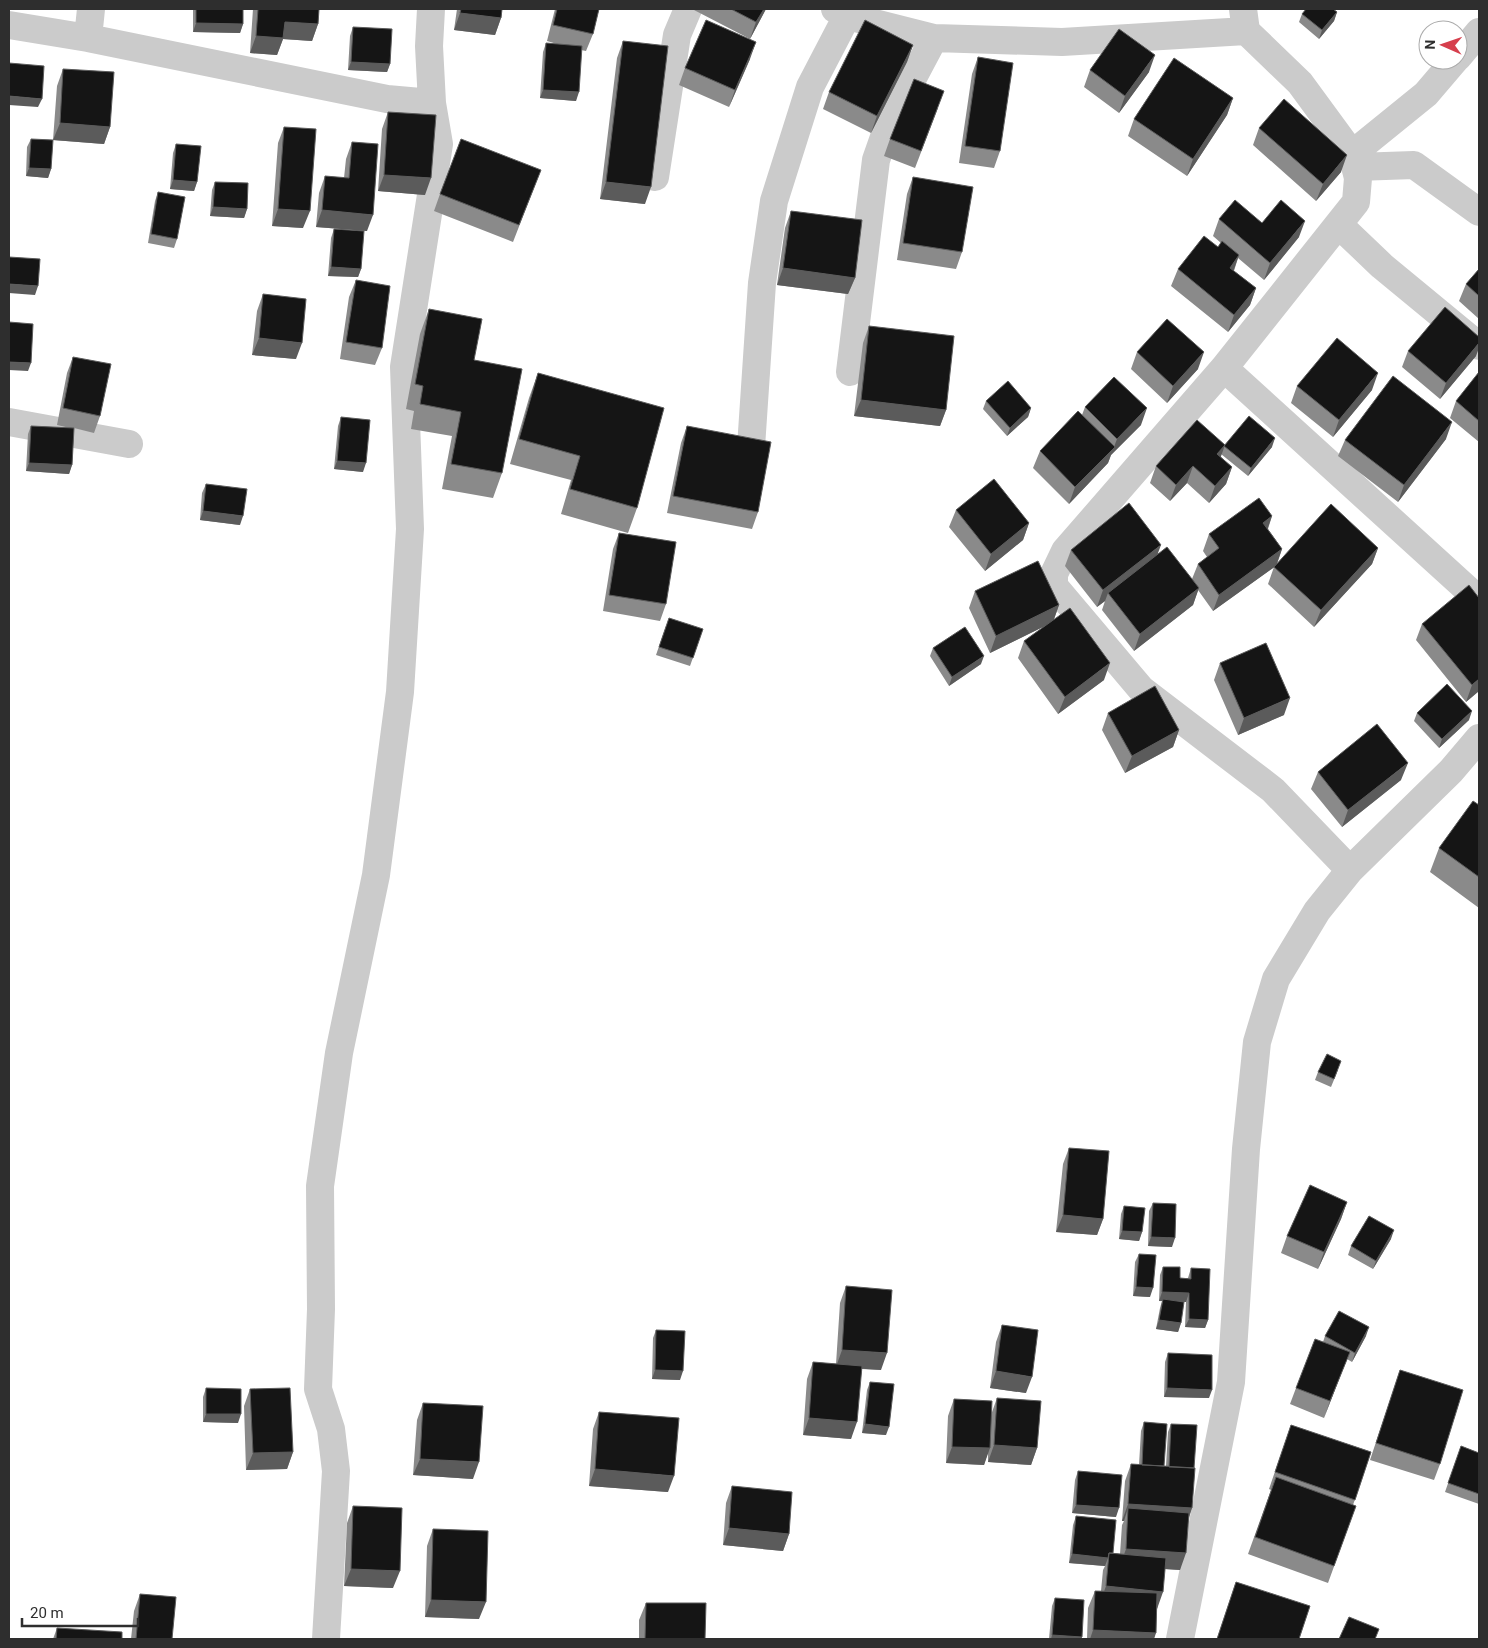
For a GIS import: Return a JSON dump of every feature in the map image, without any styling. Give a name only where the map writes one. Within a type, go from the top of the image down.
[{"type":"street","points":[[88,38],[91,9]]},
{"type":"street","points":[[326,1639],[336,1471],[330,1429],[318,1389],[321,1309],[320,1186],[339,1053],[376,876],[400,692],[410,528],[404,367],[439,144],[432,103],[428,46],[431,9]]},
{"type":"street","points":[[655,177],[677,35],[688,9]]},
{"type":"street","points":[[751,448],[762,283],[774,201],[810,87],[841,12],[934,38],[1062,42],[1244,20],[1300,83],[1354,160],[1358,178],[1356,202],[1224,368],[1065,551],[1054,574],[1054,586],[1141,689],[1273,790],[1350,870]]},
{"type":"street","points":[[9,25],[88,38],[387,99],[432,103]]},
{"type":"street","points":[[1468,45],[1479,32]]},
{"type":"street","points":[[850,372],[876,160],[889,123],[934,38]]},
{"type":"street","points":[[1354,160],[1426,94],[1446,70]]},
{"type":"street","points":[[1354,160],[1414,165],[1479,212]]},
{"type":"street","points":[[1339,225],[1382,266],[1479,346]]},
{"type":"street","points":[[1224,368],[1479,600]]},
{"type":"street","points":[[9,422],[129,444]]},
{"type":"street","points":[[1180,1639],[1231,1382],[1246,1149],[1257,1042],[1276,979],[1317,911],[1350,870],[1451,771],[1479,738]]},
{"type":"building","points":[[196,9],[243,9],[243,24],[196,23]]},
{"type":"building","points":[[258,9],[319,9],[318,24],[285,22],[283,38],[256,36]]},
{"type":"building","points":[[461,9],[502,9],[501,18],[460,13]]},
{"type":"building","points":[[557,9],[599,9],[593,34],[553,25]]},
{"type":"building","points":[[731,9],[764,9],[756,22]]},
{"type":"building","points":[[1306,9],[1333,9],[1337,12],[1322,30],[1302,14]]},
{"type":"building","points":[[706,20],[756,42],[735,90],[685,68]]},
{"type":"building","points":[[865,20],[913,45],[877,116],[829,92]]},
{"type":"building","points":[[353,27],[392,29],[390,64],[351,62]]},
{"type":"building","points":[[1119,29],[1155,55],[1125,96],[1090,70]]},
{"type":"building","points":[[623,41],[668,46],[651,187],[606,182]]},
{"type":"building","points":[[546,43],[582,46],[579,92],[543,90]]},
{"type":"building","points":[[978,57],[1013,63],[1000,151],[965,146]]},
{"type":"building","points":[[1174,58],[1233,98],[1193,159],[1134,119]]},
{"type":"building","points":[[9,63],[44,66],[42,99],[9,96]]},
{"type":"building","points":[[63,69],[114,72],[110,127],[60,123]]},
{"type":"building","points":[[914,79],[944,91],[921,151],[890,139]]},
{"type":"building","points":[[1284,99],[1347,155],[1323,184],[1259,128]]},
{"type":"building","points":[[388,112],[436,115],[431,178],[384,175]]},
{"type":"building","points":[[284,127],[316,129],[310,211],[278,209]]},
{"type":"building","points":[[31,139],[53,140],[51,169],[29,168]]},
{"type":"building","points":[[461,139],[541,170],[519,225],[440,194]]},
{"type":"building","points":[[352,142],[378,144],[373,215],[322,210],[325,176],[349,178]]},
{"type":"building","points":[[176,144],[201,146],[197,182],[173,180]]},
{"type":"building","points":[[913,177],[973,187],[962,252],[903,243]]},
{"type":"building","points":[[215,182],[248,183],[247,209],[213,207]]},
{"type":"building","points":[[158,192],[185,197],[177,239],[151,234]]},
{"type":"building","points":[[1235,200],[1262,223],[1281,200],[1305,221],[1270,263],[1219,219]]},
{"type":"building","points":[[791,211],[862,220],[855,278],[783,268]]},
{"type":"building","points":[[334,229],[364,231],[361,269],[331,267]]},
{"type":"building","points":[[1204,236],[1218,247],[1222,241],[1239,255],[1230,268],[1256,288],[1234,315],[1178,269]]},
{"type":"building","points":[[9,257],[40,259],[38,286],[9,284]]},
{"type":"building","points":[[1479,269],[1479,296],[1466,284]]},
{"type":"building","points":[[356,280],[390,286],[382,348],[346,342]]},
{"type":"building","points":[[263,294],[306,299],[302,343],[259,338]]},
{"type":"building","points":[[1445,307],[1479,337],[1479,343],[1446,383],[1408,351]]},
{"type":"building","points":[[429,309],[482,319],[474,360],[522,369],[502,473],[451,464],[461,412],[420,404],[423,386],[415,384]]},
{"type":"building","points":[[1167,319],[1204,352],[1173,386],[1137,352]]},
{"type":"building","points":[[9,322],[33,324],[31,363],[9,362]]},
{"type":"building","points":[[869,326],[954,336],[946,410],[861,400]]},
{"type":"building","points":[[1337,338],[1378,373],[1339,420],[1297,386]]},
{"type":"building","points":[[73,357],[111,364],[100,416],[63,408]]},
{"type":"building","points":[[1479,372],[1479,421],[1456,401]]},
{"type":"building","points":[[538,373],[664,408],[637,508],[570,489],[580,456],[519,439]]},
{"type":"building","points":[[1393,376],[1452,422],[1404,485],[1345,440]]},
{"type":"building","points":[[1114,377],[1147,408],[1117,439],[1085,407]]},
{"type":"building","points":[[1008,381],[1031,408],[1010,428],[986,401]]},
{"type":"building","points":[[1078,411],[1115,447],[1075,487],[1040,451]]},
{"type":"building","points":[[1249,416],[1275,438],[1251,468],[1224,446]]},
{"type":"building","points":[[341,417],[370,420],[366,463],[337,461]]},
{"type":"building","points":[[1197,420],[1225,445],[1217,454],[1232,467],[1215,486],[1193,466],[1176,485],[1156,466]]},
{"type":"building","points":[[31,426],[74,428],[72,465],[29,463]]},
{"type":"building","points":[[687,426],[771,442],[758,512],[673,496]]},
{"type":"building","points":[[994,479],[1029,523],[991,554],[956,510]]},
{"type":"building","points":[[206,484],[247,489],[243,516],[203,511]]},
{"type":"building","points":[[1259,498],[1272,516],[1263,523],[1282,549],[1219,595],[1198,564],[1219,548],[1209,534]]},
{"type":"building","points":[[1129,503],[1161,545],[1103,590],[1071,550]]},
{"type":"building","points":[[1331,504],[1378,548],[1321,610],[1274,567]]},
{"type":"building","points":[[619,533],[676,542],[666,604],[609,595]]},
{"type":"building","points":[[1167,547],[1199,588],[1140,634],[1108,593]]},
{"type":"building","points":[[1038,561],[1059,605],[996,636],[975,591]]},
{"type":"building","points":[[1469,585],[1479,598],[1479,679],[1472,685],[1422,624]]},
{"type":"building","points":[[1070,608],[1110,663],[1065,697],[1024,641]]},
{"type":"building","points":[[669,618],[703,629],[693,658],[659,647]]},
{"type":"building","points":[[965,627],[984,656],[952,677],[933,648]]},
{"type":"building","points":[[1266,643],[1290,698],[1244,718],[1220,663]]},
{"type":"building","points":[[1447,684],[1472,711],[1442,739],[1417,713]]},
{"type":"building","points":[[1155,686],[1179,730],[1132,756],[1108,713]]},
{"type":"building","points":[[1377,724],[1408,763],[1348,810],[1318,772]]},
{"type":"building","points":[[1473,801],[1479,805],[1479,877],[1439,848]]},
{"type":"building","points":[[1327,1054],[1341,1061],[1334,1079],[1318,1072]]},
{"type":"building","points":[[1069,1148],[1109,1151],[1103,1219],[1063,1215]]},
{"type":"building","points":[[1310,1185],[1347,1202],[1324,1252],[1287,1236]]},
{"type":"building","points":[[1153,1203],[1176,1204],[1175,1238],[1151,1237]]},
{"type":"building","points":[[1124,1206],[1145,1208],[1142,1232],[1122,1231]]},
{"type":"building","points":[[1369,1216],[1394,1230],[1376,1261],[1351,1246]]},
{"type":"building","points":[[1139,1254],[1156,1255],[1153,1288],[1136,1287]]},
{"type":"building","points":[[1163,1267],[1180,1267],[1180,1278],[1191,1279],[1191,1268],[1210,1269],[1208,1320],[1189,1319],[1189,1293],[1162,1292]]},
{"type":"building","points":[[846,1286],[892,1290],[887,1353],[842,1350]]},
{"type":"building","points":[[1163,1299],[1184,1302],[1181,1323],[1159,1320]]},
{"type":"building","points":[[1339,1311],[1369,1327],[1355,1353],[1325,1336]]},
{"type":"building","points":[[1002,1325],[1038,1330],[1032,1377],[996,1371]]},
{"type":"building","points":[[656,1330],[685,1331],[683,1371],[655,1370]]},
{"type":"building","points":[[1315,1339],[1350,1352],[1330,1401],[1296,1388]]},
{"type":"building","points":[[1168,1353],[1212,1355],[1212,1390],[1167,1388]]},
{"type":"building","points":[[813,1362],[862,1366],[857,1422],[809,1418]]},
{"type":"building","points":[[1400,1370],[1463,1390],[1440,1464],[1376,1443]]},
{"type":"building","points":[[870,1382],[894,1384],[889,1427],[865,1424]]},
{"type":"building","points":[[206,1388],[241,1389],[241,1414],[206,1414]]},
{"type":"building","points":[[290,1388],[293,1452],[253,1453],[250,1389]]},
{"type":"building","points":[[997,1398],[1041,1401],[1037,1448],[994,1445]]},
{"type":"building","points":[[954,1399],[992,1401],[990,1448],[952,1447]]},
{"type":"building","points":[[423,1403],[483,1406],[479,1462],[420,1459]]},
{"type":"building","points":[[599,1412],[679,1418],[674,1476],[595,1469]]},
{"type":"building","points":[[1144,1422],[1167,1424],[1164,1466],[1142,1465]]},
{"type":"building","points":[[1171,1424],[1197,1425],[1194,1468],[1169,1467]]},
{"type":"building","points":[[1291,1425],[1371,1452],[1355,1500],[1275,1472]]},
{"type":"building","points":[[1461,1446],[1479,1453],[1479,1494],[1448,1483]]},
{"type":"building","points":[[1131,1464],[1195,1468],[1192,1508],[1128,1504]]},
{"type":"building","points":[[1078,1471],[1122,1475],[1119,1508],[1076,1505]]},
{"type":"building","points":[[1276,1477],[1356,1506],[1334,1566],[1255,1537]]},
{"type":"building","points":[[732,1486],[792,1492],[789,1534],[729,1528]]},
{"type":"building","points":[[353,1506],[402,1508],[400,1571],[351,1569]]},
{"type":"building","points":[[1128,1508],[1189,1513],[1186,1553],[1126,1549]]},
{"type":"building","points":[[1076,1516],[1116,1520],[1113,1553],[1109,1553],[1108,1558],[1072,1554]]},
{"type":"building","points":[[433,1529],[488,1531],[486,1602],[431,1600]]},
{"type":"building","points":[[1109,1553],[1166,1558],[1163,1592],[1106,1586]]},
{"type":"building","points":[[1236,1582],[1310,1606],[1299,1639],[1217,1639]]},
{"type":"building","points":[[1095,1591],[1157,1593],[1156,1633],[1093,1630]]},
{"type":"building","points":[[140,1594],[176,1597],[172,1639],[136,1639]]},
{"type":"building","points":[[1055,1598],[1084,1600],[1082,1637],[1052,1635]]},
{"type":"building","points":[[646,1603],[706,1603],[705,1639],[645,1639]]},
{"type":"building","points":[[1349,1617],[1379,1629],[1375,1639],[1339,1639]]},
{"type":"building","points":[[57,1628],[122,1632],[122,1639],[56,1639]]}]
